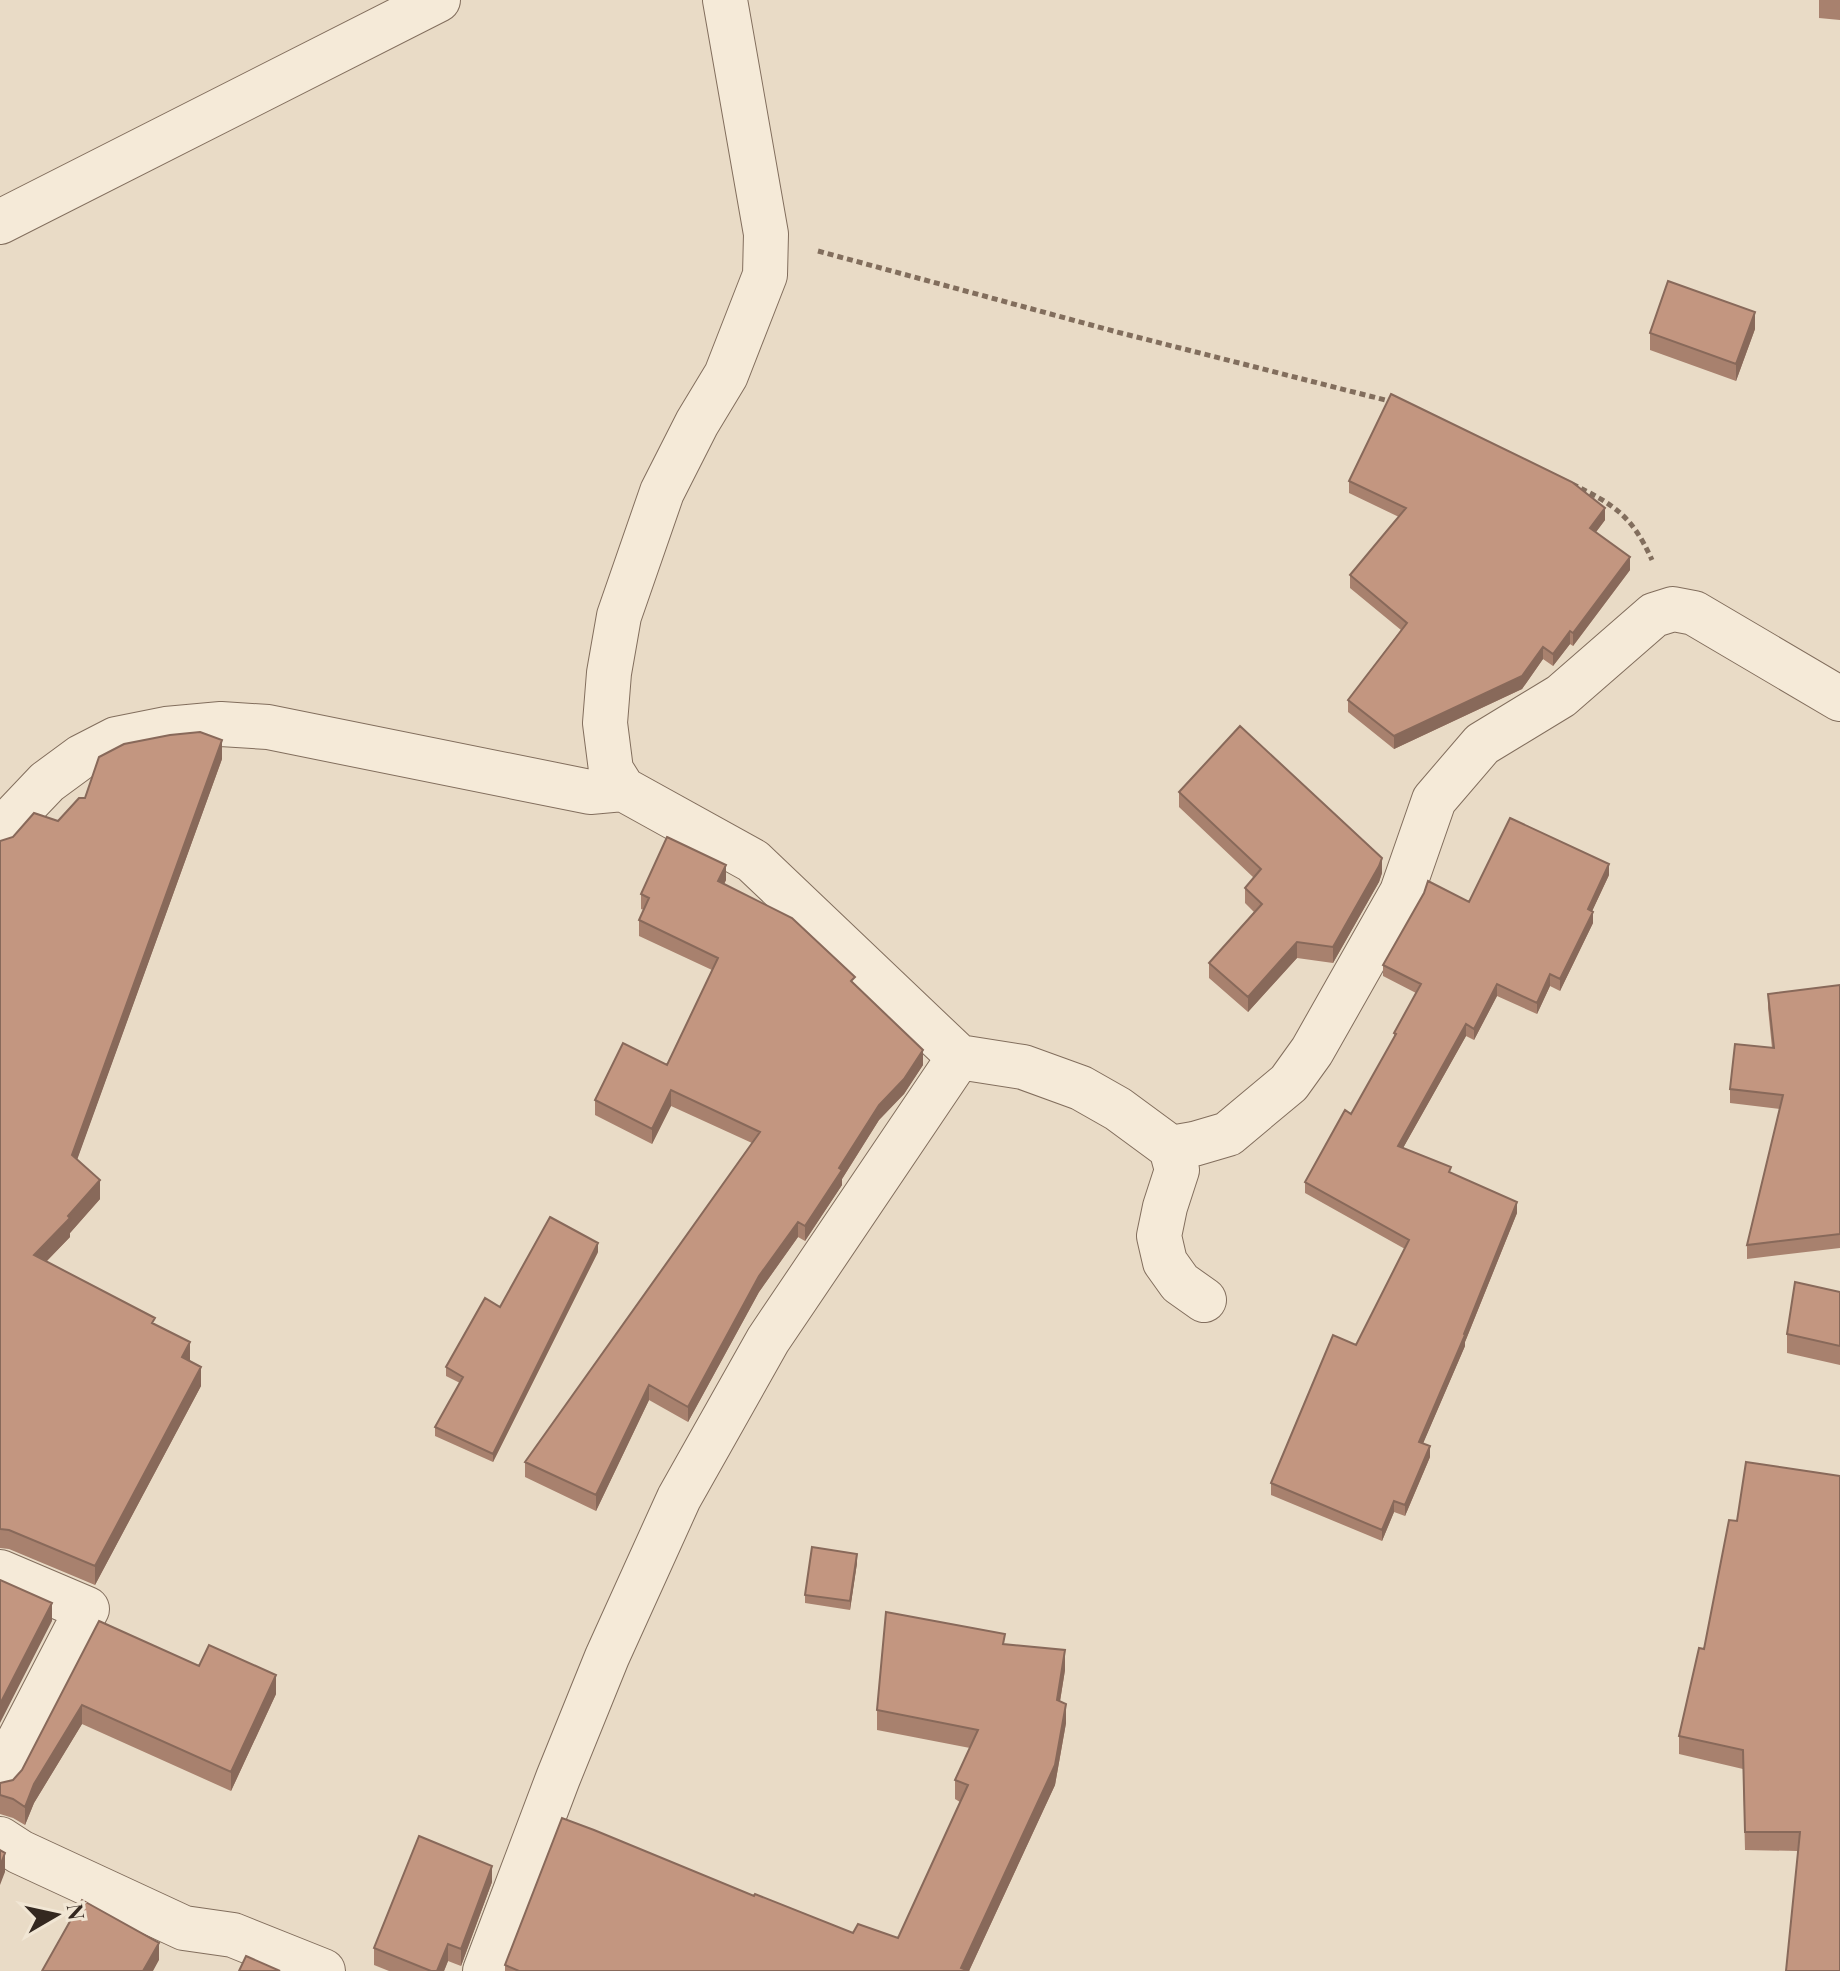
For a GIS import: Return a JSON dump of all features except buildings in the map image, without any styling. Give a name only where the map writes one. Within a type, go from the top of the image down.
[{"type":"street","points":[[0,222],[438,0]]},
{"type":"street","points":[[725,0],[766,234],[765,275],[726,375],[697,423],[662,492],[619,616],[609,673],[605,723],[611,770],[623,789],[753,861],[959,1057],[1023,1067],[1081,1088],[1118,1109],[1171,1148],[1177,1170],[1159,1236],[1165,1262],[1180,1283],[1204,1300]]},
{"type":"street","points":[[1171,1148],[1228,1134],[1289,1083],[1312,1051],[1402,892],[1434,800],[1482,744],[1561,696],[1654,615],[1673,609],[1694,613],[1840,699]]},
{"type":"street","points":[[0,835],[47,782],[81,757],[116,739],[166,729],[221,724],[268,727],[590,792],[623,789]]},
{"type":"street","points":[[485,1971],[602,1670],[679,1498],[768,1340],[959,1057]]},
{"type":"street","points":[[0,1572],[87,1609],[0,1777]]},
{"type":"street","points":[[0,1839],[20,1852],[184,1928],[233,1935],[323,1971]]},
{"type":"path","points":[[766,234],[832,256],[1402,405]]},
{"type":"path","points":[[1572,484],[1600,498],[1629,519],[1643,540],[1673,609]]}]
